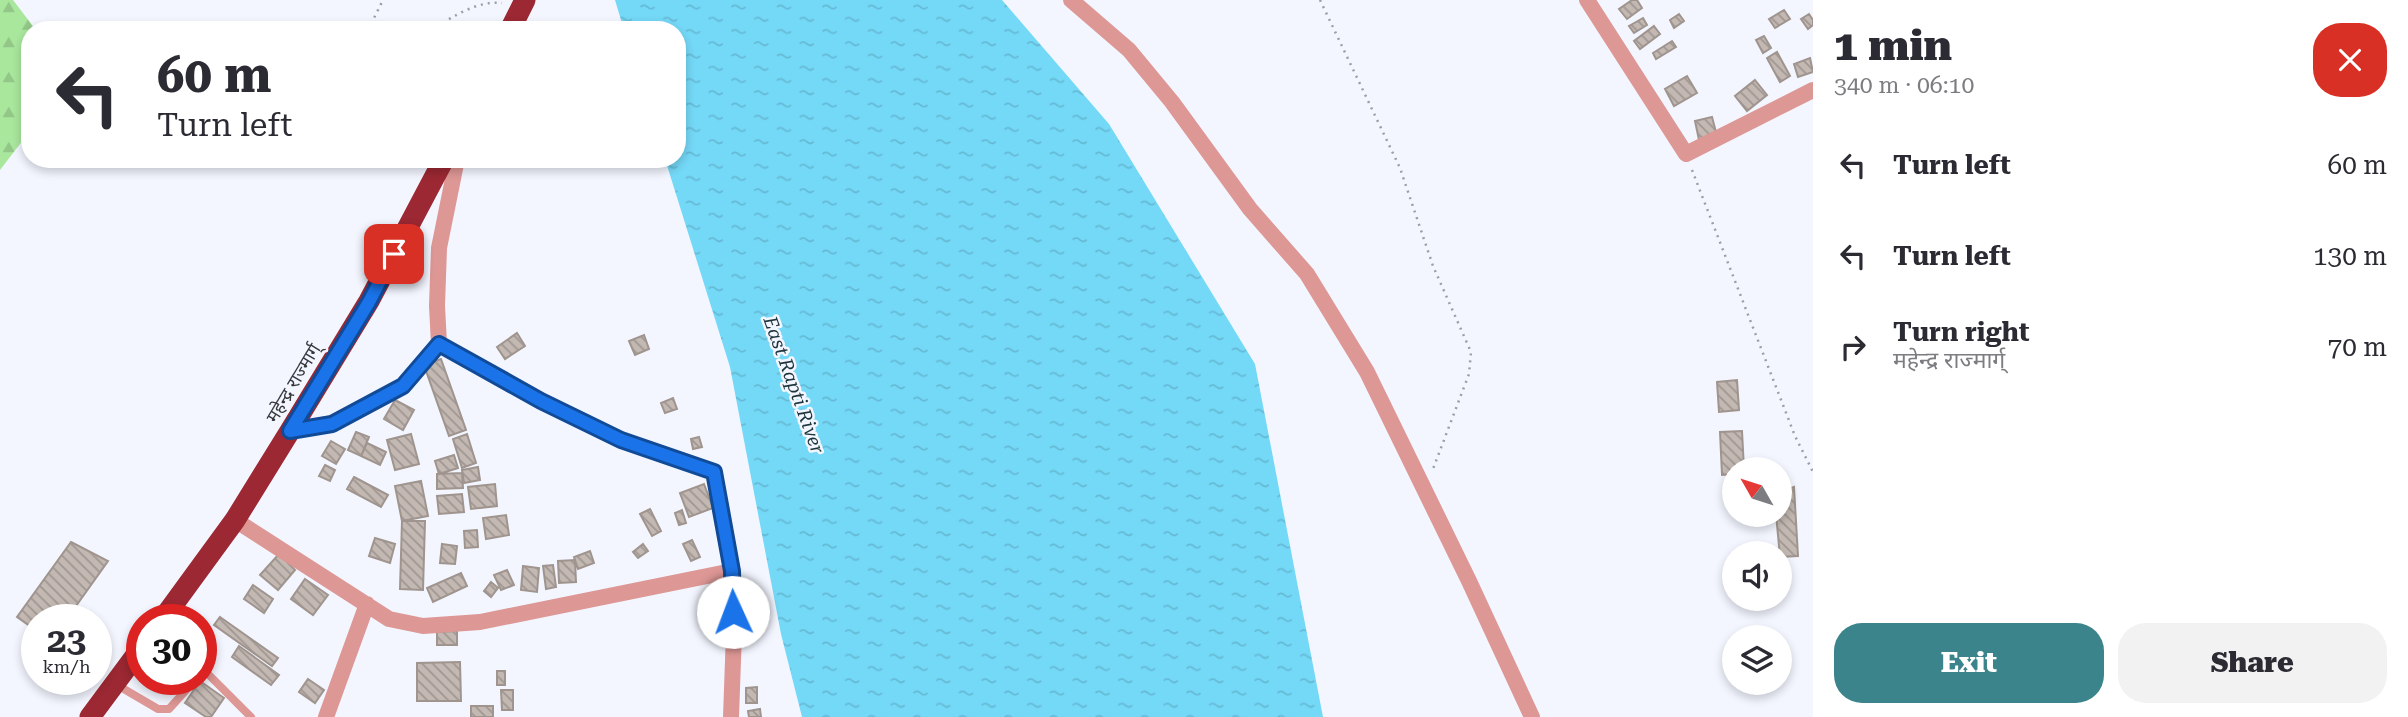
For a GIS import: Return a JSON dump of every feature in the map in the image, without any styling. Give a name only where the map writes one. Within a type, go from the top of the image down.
[{"type":"highway","points":[[514,21],[523,4]]},
{"type":"highway","name":"महेन्द्र राज्मार्ग्","points":[[174,604],[235,520],[369,302],[439,168]]},
{"type":"highway","points":[[90,717],[126,669]]},
{"type":"street","points":[[1071,0],[1129,50],[1172,103],[1250,209],[1307,274],[1367,372],[1403,442],[1424,492],[1469,580],[1532,717]]},
{"type":"street","points":[[1587,0],[1686,155],[1813,90]]},
{"type":"street","points":[[290,431],[332,424],[403,386],[439,344],[436,306],[439,248],[455,168]]},
{"type":"street","points":[[439,344],[541,401],[621,440],[714,472],[732,571],[734,632],[731,717]]},
{"type":"street","points":[[235,520],[389,619],[423,626],[480,622],[732,571]]},
{"type":"street","points":[[326,717],[367,604]]},
{"type":"lane","points":[[115,684],[126,690]]},
{"type":"lane","points":[[217,684],[251,717]]},
{"type":"lane","points":[[134,695],[158,709],[169,709],[182,695]]},
{"type":"path","points":[[372,21],[383,0]]},
{"type":"path","points":[[1320,0],[1400,168],[1433,266],[1471,352],[1469,374],[1424,492]]},
{"type":"path","points":[[447,21],[470,8],[497,2],[523,4]]},
{"type":"path","points":[[1686,155],[1796,436],[1813,472]]},
{"type":"green space","points":[[0,0],[13,0],[29,21],[21,21],[21,143],[0,170]]},
{"type":"water","name":"East Rapti River","points":[[615,0],[1002,0],[1109,124],[1255,364],[1323,717],[802,717],[781,634],[730,367],[668,168],[686,168],[686,21],[621,21]]},
{"type":"building","points":[[1632,0],[1637,0],[1642,8],[1627,19],[1619,9]]},
{"type":"building","points":[[1784,10],[1790,19],[1775,28],[1769,19]]},
{"type":"building","points":[[1679,14],[1684,21],[1674,28],[1670,20]]},
{"type":"building","points":[[1809,14],[1813,25],[1808,29],[1801,19]]},
{"type":"building","points":[[1643,18],[1647,25],[1634,33],[1629,26]]},
{"type":"building","points":[[1654,26],[1660,34],[1640,49],[1634,41]]},
{"type":"building","points":[[1764,36],[1771,48],[1763,53],[1756,40]]},
{"type":"building","points":[[1672,41],[1676,47],[1656,59],[1653,53]]},
{"type":"building","points":[[1777,52],[1790,76],[1780,82],[1767,58]]},
{"type":"building","points":[[1810,58],[1813,72],[1798,77],[1794,64]]},
{"type":"building","points":[[1687,76],[1697,93],[1674,106],[1665,89]]},
{"type":"building","points":[[1755,80],[1767,95],[1747,111],[1735,96]]},
{"type":"building","points":[[1712,117],[1717,136],[1699,140],[1695,121]]},
{"type":"building","points":[[517,333],[525,346],[505,359],[497,347]]},
{"type":"building","points":[[644,335],[649,349],[635,355],[629,341]]},
{"type":"building","points":[[441,359],[466,430],[449,436],[424,365]]},
{"type":"building","points":[[1737,380],[1739,410],[1719,412],[1717,382]]},
{"type":"building","points":[[673,398],[677,409],[665,413],[661,403]]},
{"type":"building","points":[[395,400],[414,410],[403,430],[384,419]]},
{"type":"building","points":[[1742,431],[1743,457],[1722,457],[1722,475],[1720,432]]},
{"type":"building","points":[[356,432],[369,437],[361,456],[348,450]]},
{"type":"building","points":[[411,434],[419,464],[395,470],[387,440]]},
{"type":"building","points":[[467,434],[476,463],[462,468],[453,439]]},
{"type":"building","points":[[699,437],[702,447],[693,449],[691,439]]},
{"type":"building","points":[[331,441],[345,449],[336,464],[322,456]]},
{"type":"building","points":[[367,443],[386,452],[380,465],[361,456]]},
{"type":"building","points":[[454,455],[458,468],[439,474],[435,461]]},
{"type":"building","points":[[325,465],[335,470],[330,481],[319,476]]},
{"type":"building","points":[[478,467],[480,480],[464,483],[462,470]]},
{"type":"building","points":[[462,473],[463,488],[437,489],[437,474]]},
{"type":"building","points":[[354,477],[388,495],[381,507],[347,489]]},
{"type":"building","points":[[421,481],[428,516],[402,521],[395,486]]},
{"type":"building","points":[[495,484],[497,506],[471,509],[468,487]]},
{"type":"building","points":[[704,484],[713,508],[689,517],[680,493]]},
{"type":"building","points":[[1794,487],[1798,556],[1792,556],[1792,541],[1779,541],[1777,527],[1792,527]]},
{"type":"building","points":[[462,494],[464,512],[439,514],[437,496]]},
{"type":"building","points":[[650,509],[661,531],[652,536],[640,514]]},
{"type":"building","points":[[682,510],[686,523],[679,525],[675,513]]},
{"type":"building","points":[[506,515],[509,535],[486,539],[483,518]]},
{"type":"building","points":[[402,521],[425,521],[423,590],[400,589]]},
{"type":"building","points":[[477,530],[478,547],[465,548],[464,531]]},
{"type":"building","points":[[375,538],[395,544],[390,563],[369,556]]},
{"type":"building","points":[[692,540],[700,557],[691,561],[683,544]]},
{"type":"building","points":[[71,542],[108,561],[77,604],[26,604]]},
{"type":"building","points":[[442,544],[457,546],[455,564],[440,563]]},
{"type":"building","points":[[643,544],[648,551],[638,558],[633,552]]},
{"type":"building","points":[[590,551],[594,563],[578,569],[574,557]]},
{"type":"building","points":[[279,554],[295,570],[278,590],[260,575]]},
{"type":"building","points":[[575,560],[576,582],[559,583],[558,561]]},
{"type":"building","points":[[553,565],[556,587],[546,589],[543,566]]},
{"type":"building","points":[[523,566],[539,568],[537,592],[521,590]]},
{"type":"building","points":[[507,570],[514,585],[501,590],[494,575]]},
{"type":"building","points":[[461,573],[467,586],[433,602],[427,588]]},
{"type":"building","points":[[305,579],[328,595],[313,615],[291,599]]},
{"type":"building","points":[[491,582],[498,588],[491,597],[484,591]]},
{"type":"building","points":[[253,585],[273,599],[264,613],[244,599]]},
{"type":"building","points":[[743,587],[751,587],[752,598],[744,599]]},
{"type":"building","points":[[220,617],[278,658],[272,666],[217,627]]},
{"type":"building","points":[[457,631],[457,645],[437,645],[437,632]]},
{"type":"building","points":[[239,646],[279,675],[271,685],[232,657]]},
{"type":"building","points":[[460,662],[461,701],[417,701],[417,663]]},
{"type":"building","points":[[497,671],[505,671],[505,685],[497,685]]},
{"type":"building","points":[[308,679],[324,690],[315,703],[299,692]]},
{"type":"building","points":[[757,687],[757,703],[746,703],[746,688]]},
{"type":"building","points":[[501,690],[513,690],[513,710],[502,710]]},
{"type":"building","points":[[217,693],[224,698],[211,717],[206,717],[185,703],[190,695]]},
{"type":"building","points":[[471,706],[493,706],[493,717],[471,717]]},
{"type":"building","points":[[760,709],[761,717],[749,717],[748,711]]},
{"type":"route","points":[[394,254],[369,302],[290,431],[332,424],[403,386],[439,344],[541,401],[621,440],[714,472],[732,571],[733,612]]}]
